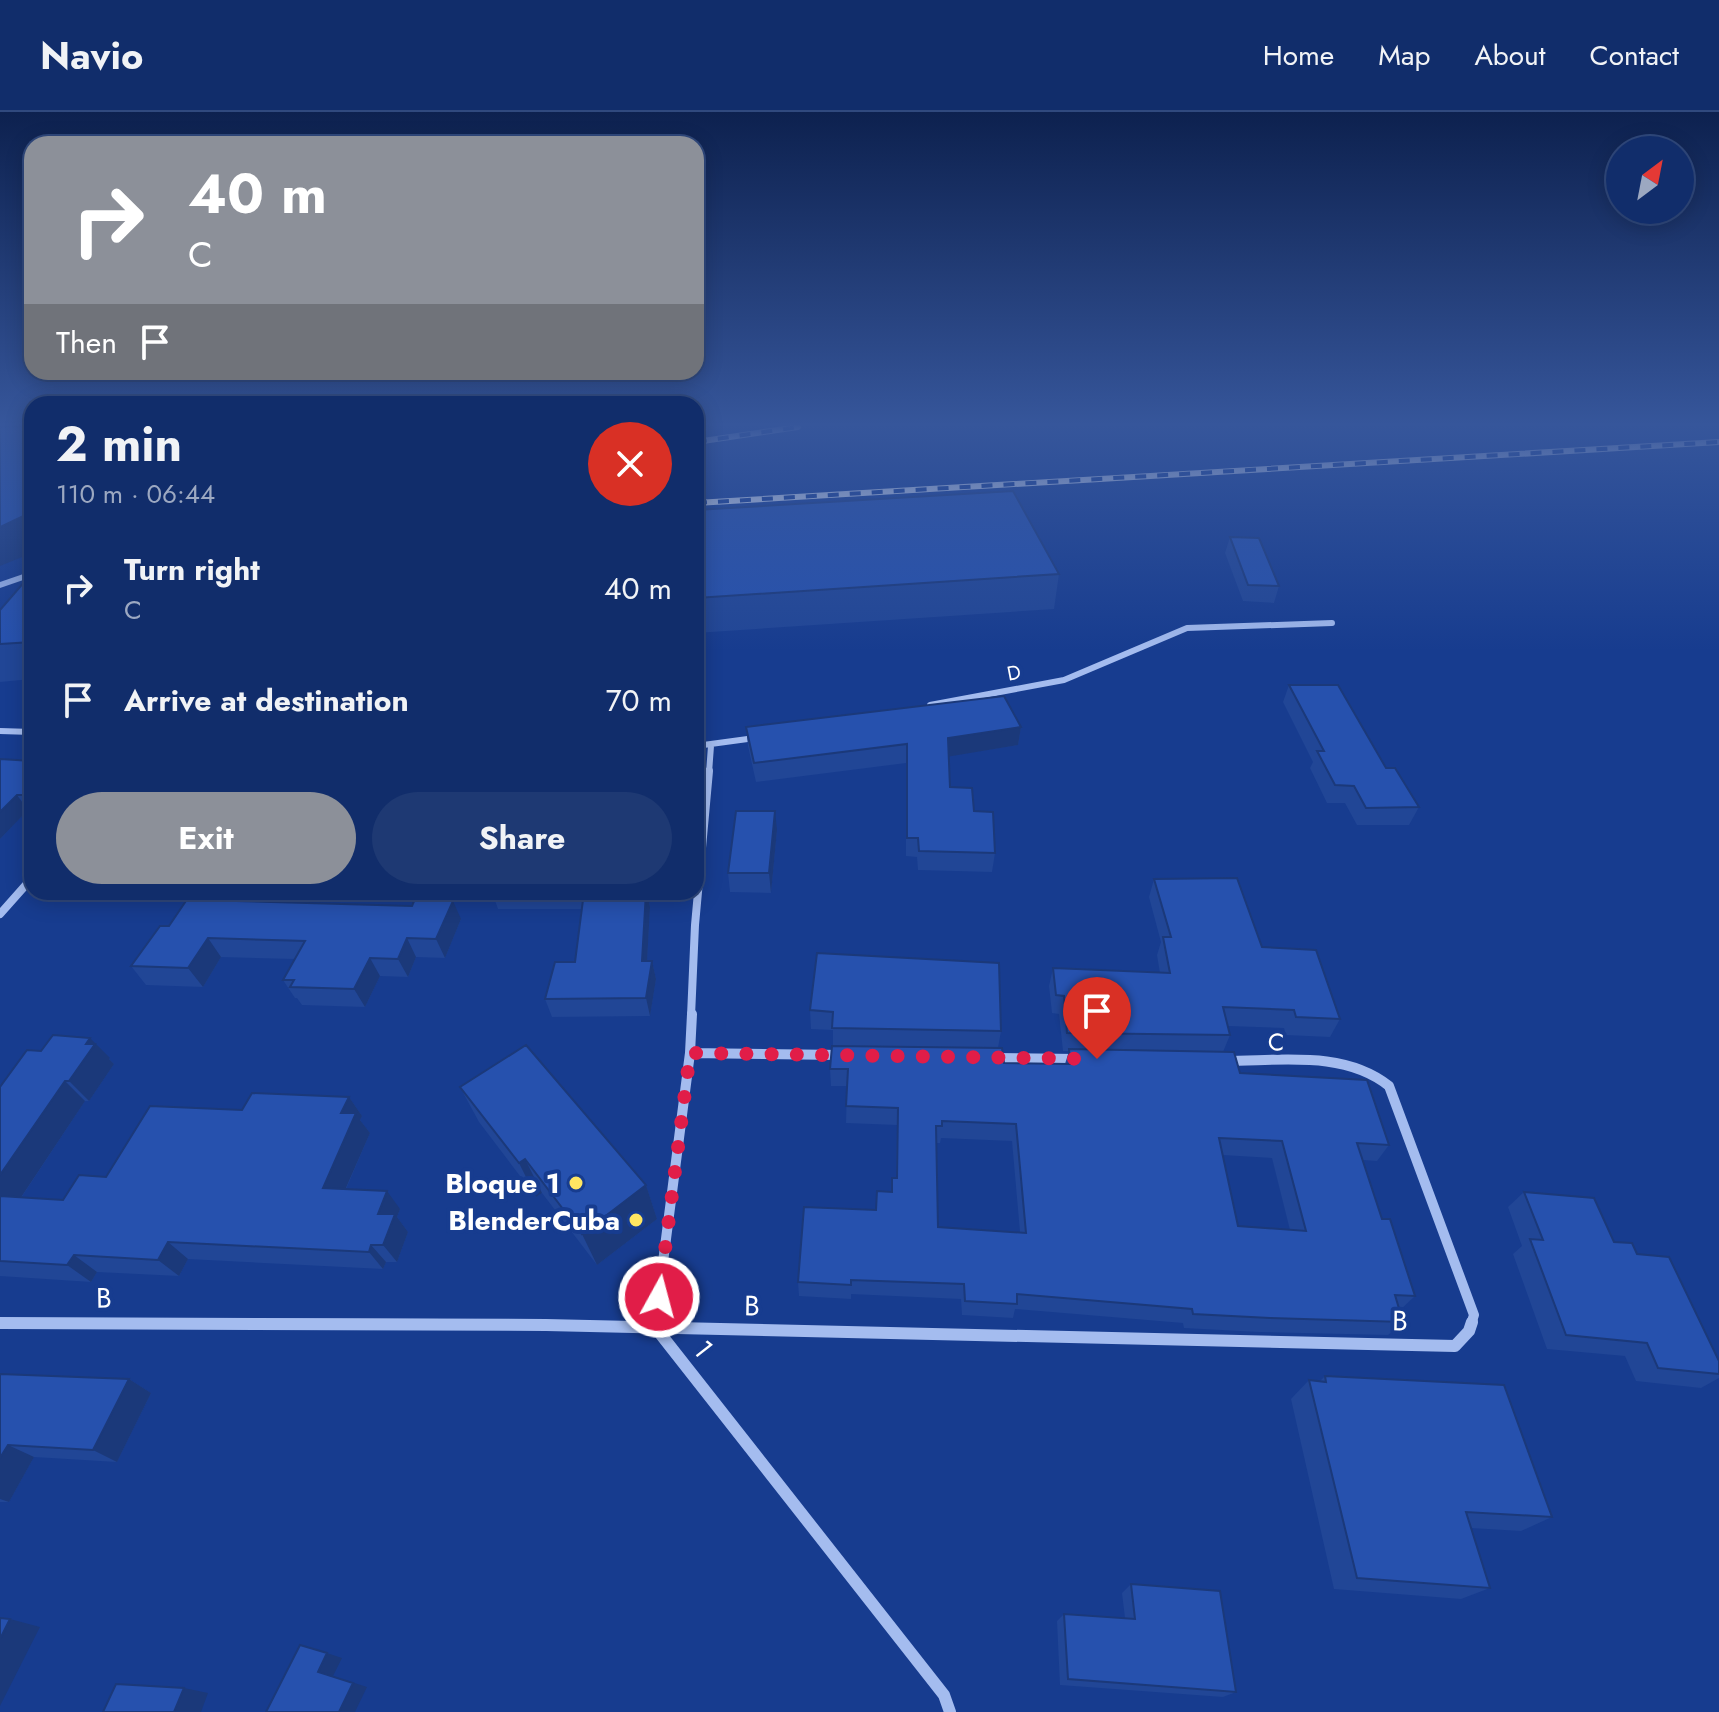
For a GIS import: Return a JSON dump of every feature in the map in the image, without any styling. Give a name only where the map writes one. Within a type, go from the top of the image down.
[{"type":"street","points":[[0,585],[24,577]]},
{"type":"street","name":"D","points":[[926,706],[1064,680],[1187,628],[1332,623]]},
{"type":"street","points":[[0,731],[24,732]]},
{"type":"street","points":[[704,746],[757,738]]},
{"type":"street","points":[[704,824],[711,746]]},
{"type":"street","points":[[0,914],[24,887]]},
{"type":"street","points":[[655,1327],[690,1053],[697,900]]},
{"type":"street","points":[[690,1053],[846,1055]]},
{"type":"street","points":[[988,1058],[1082,1059]]},
{"type":"street","name":"C","points":[[1207,1061],[1348,1063],[1380,1075],[1389,1086],[1474,1315],[1469,1331],[1455,1346]]},
{"type":"street","name":"B","points":[[0,1323],[170,1321],[655,1327],[1455,1346]]},
{"type":"street","name":"1","points":[[655,1327],[944,1695],[950,1712]]},
{"type":"building","points":[[0,502],[24,502],[24,516],[0,527]]},
{"type":"building","points":[[835,502],[1019,502],[1059,574],[704,597],[704,510]]},
{"type":"building","points":[[1230,537],[1259,538],[1279,586],[1248,585]]},
{"type":"building","points":[[24,582],[24,642],[0,644],[0,610]]},
{"type":"building","points":[[1289,685],[1338,685],[1386,768],[1395,768],[1419,807],[1366,808],[1354,786],[1335,785],[1317,751],[1324,751]]},
{"type":"building","points":[[1004,696],[1021,727],[948,738],[950,787],[972,788],[974,811],[993,812],[995,853],[919,851],[918,838],[907,838],[907,744],[754,763],[746,727]]},
{"type":"building","points":[[0,759],[24,760],[24,795],[17,795],[0,812]]},
{"type":"building","points":[[736,811],[775,811],[769,873],[728,873]]},
{"type":"building","points":[[1237,878],[1262,947],[1316,950],[1340,1019],[1296,1017],[1294,1010],[1223,1007],[1230,1035],[1067,1033],[1064,996],[1056,995],[1053,968],[1170,973],[1163,937],[1171,937],[1154,879]]},
{"type":"building","points":[[187,900],[412,906],[415,900],[453,901],[436,939],[407,938],[398,959],[370,958],[354,989],[290,987],[294,980],[283,980],[305,941],[208,938],[188,968],[131,966],[160,926],[169,926]]},
{"type":"building","points":[[583,900],[646,900],[642,961],[652,961],[646,998],[545,999],[555,962],[575,962]]},
{"type":"building","points":[[817,953],[999,963],[1001,1031],[832,1028],[833,1012],[810,1010]]},
{"type":"building","points":[[53,1035],[90,1038],[86,1044],[95,1044],[69,1081],[65,1081],[0,1175],[0,1087],[27,1050],[41,1051]]},
{"type":"building","name":"Bloque 1","points":[[526,1045],[646,1185],[582,1234],[525,1159],[519,1163],[460,1087]]},
{"type":"building","points":[[832,1046],[1002,1048],[1004,1063],[1070,1064],[1069,1049],[1234,1052],[1240,1073],[1367,1080],[1389,1145],[1357,1143],[1382,1219],[1390,1219],[1415,1296],[1395,1295],[1403,1322],[1193,1314],[1192,1309],[1017,1294],[1017,1304],[965,1301],[964,1284],[851,1280],[851,1285],[798,1282],[804,1207],[876,1210],[877,1191],[892,1192],[892,1178],[897,1178],[898,1108],[846,1106],[848,1069],[830,1069]],"holes":[[[942,1121],[1016,1124],[1026,1233],[938,1227],[936,1126],[942,1126]],[[1219,1138],[1282,1141],[1306,1231],[1238,1226]]]},
{"type":"building","points":[[252,1093],[349,1097],[341,1113],[356,1113],[323,1188],[387,1191],[378,1214],[395,1214],[383,1245],[371,1245],[369,1252],[168,1242],[158,1260],[74,1255],[67,1265],[0,1261],[0,1196],[63,1200],[79,1175],[106,1177],[150,1106],[242,1110]]},
{"type":"building","points":[[1524,1192],[1594,1198],[1614,1242],[1632,1243],[1637,1254],[1669,1257],[1719,1361],[1719,1374],[1658,1368],[1647,1343],[1566,1335],[1530,1239],[1543,1240]]},
{"type":"building","points":[[0,1374],[129,1379],[93,1450],[8,1445],[0,1458]]},
{"type":"building","points":[[1325,1376],[1504,1385],[1552,1517],[1466,1512],[1490,1588],[1357,1578],[1309,1380],[1326,1382]]},
{"type":"building","points":[[1131,1584],[1220,1591],[1236,1692],[1068,1679],[1064,1614],[1135,1619]]},
{"type":"building","points":[[0,1618],[10,1619],[0,1639]]},
{"type":"building","points":[[300,1645],[327,1653],[318,1672],[353,1683],[339,1712],[266,1712]]},
{"type":"building","points":[[116,1684],[184,1688],[174,1712],[103,1712]]},
{"type":"railway","points":[[704,503],[718,502]]},
{"type":"place","name":"Bloque 1","points":[[576,1183]]},
{"type":"place","name":"BlenderCuba","points":[[636,1220]]},
{"type":"route","points":[[659,1297],[690,1053],[1097,1059]]}]
